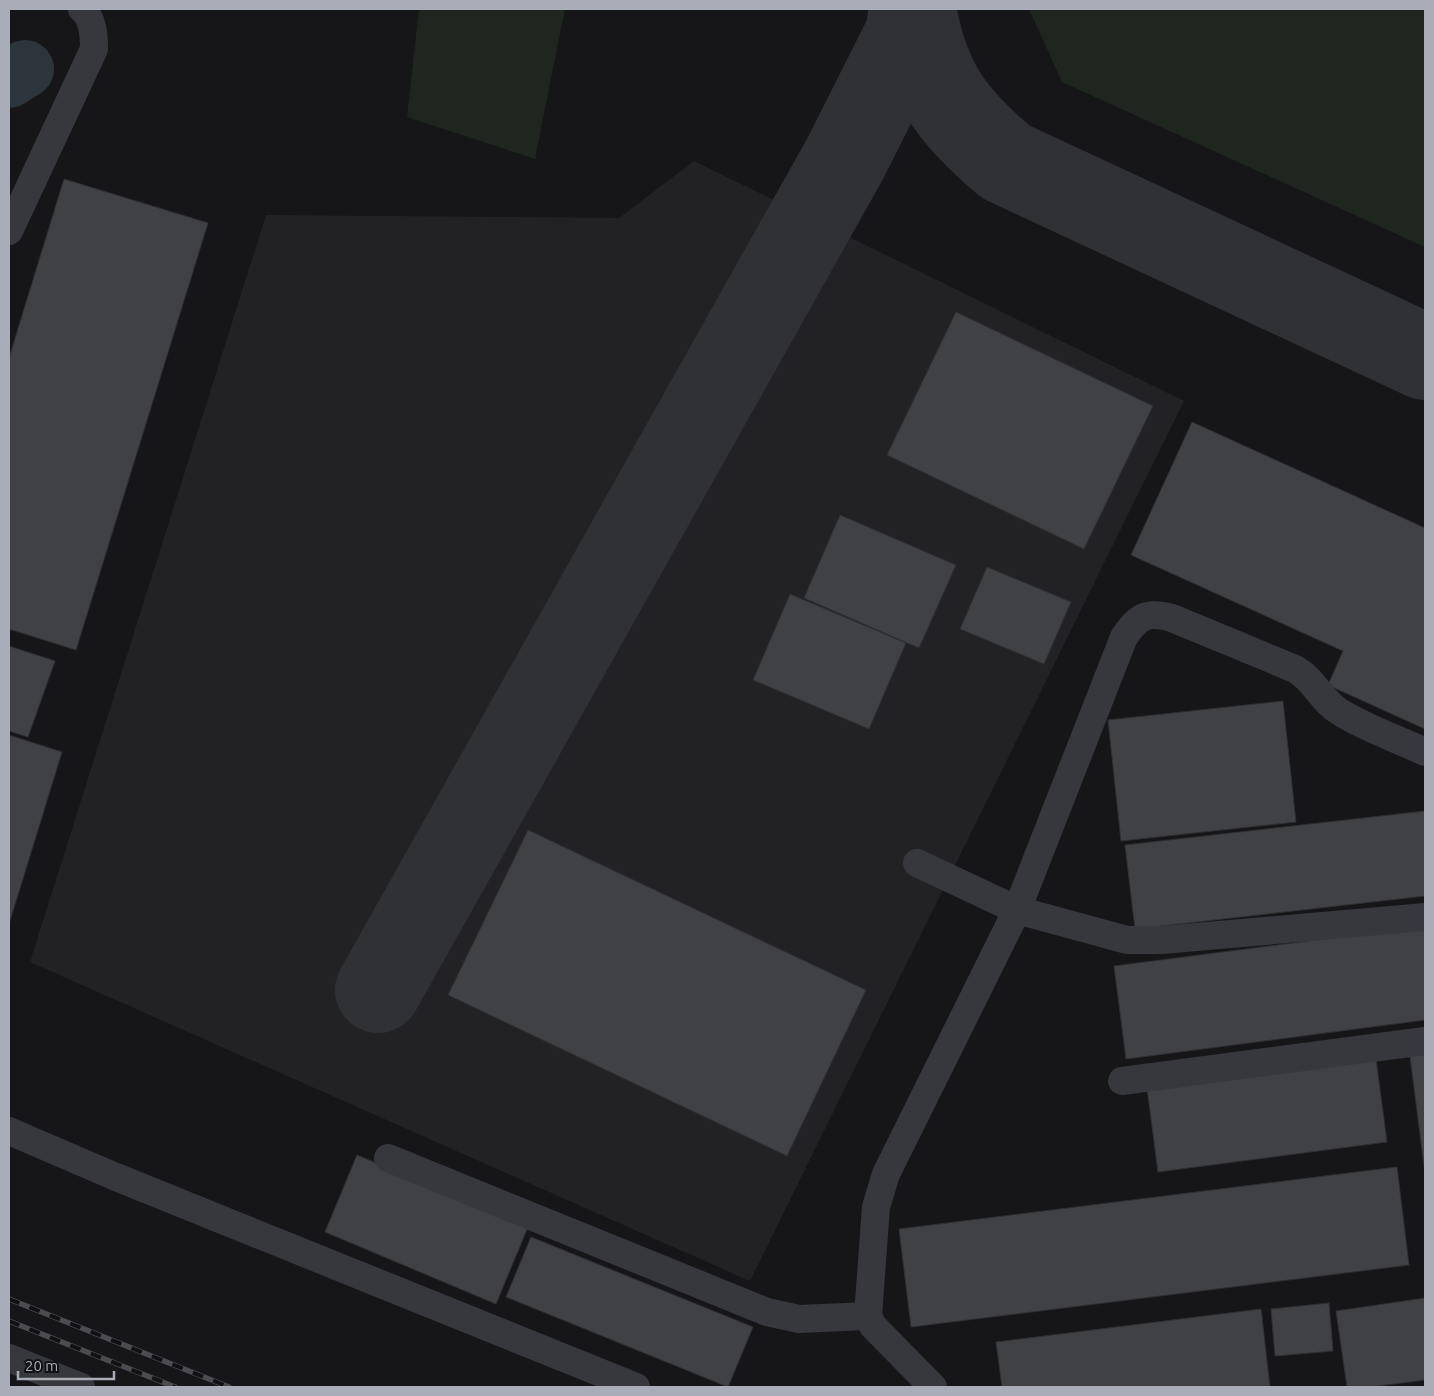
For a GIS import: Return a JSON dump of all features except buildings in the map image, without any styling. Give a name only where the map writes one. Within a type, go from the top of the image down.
[{"type":"street","points":[[9,231],[94,49],[94,33],[86,12],[82,9]]},
{"type":"street","points":[[933,1387],[873,1326],[868,1316],[876,1207],[886,1174],[1017,910],[1124,636],[1136,620],[1156,614],[1172,618],[1295,669],[1304,674],[1324,700],[1340,712],[1425,752]]},
{"type":"street","points":[[917,863],[1017,910],[1127,940],[1162,940],[1425,917]]},
{"type":"street","points":[[1122,1080],[1425,1041]]},
{"type":"street","points":[[9,1130],[125,1180],[636,1387]]},
{"type":"street","points":[[388,1158],[767,1312],[799,1319],[868,1316]]},
{"type":"street","points":[[9,1358],[81,1387]]},
{"type":"shaded area","points":[[419,9],[565,9],[535,159],[407,117]]},
{"type":"shaded area","points":[[1029,9],[1425,9],[1425,247],[1062,82]]},
{"type":"shaded area","points":[[694,161],[1184,401],[750,1281],[30,962],[266,215],[619,218]]},
{"type":"waterway","points":[[9,79],[25,69]]},
{"type":"taxiway","points":[[378,990],[845,159],[908,34],[912,9]]},
{"type":"taxiway","points":[[913,9],[925,57],[943,95],[970,128],[1006,162],[1425,357]]},
{"type":"railway","points":[[9,1299],[229,1387]]},
{"type":"railway","points":[[9,1321],[175,1387]]}]
